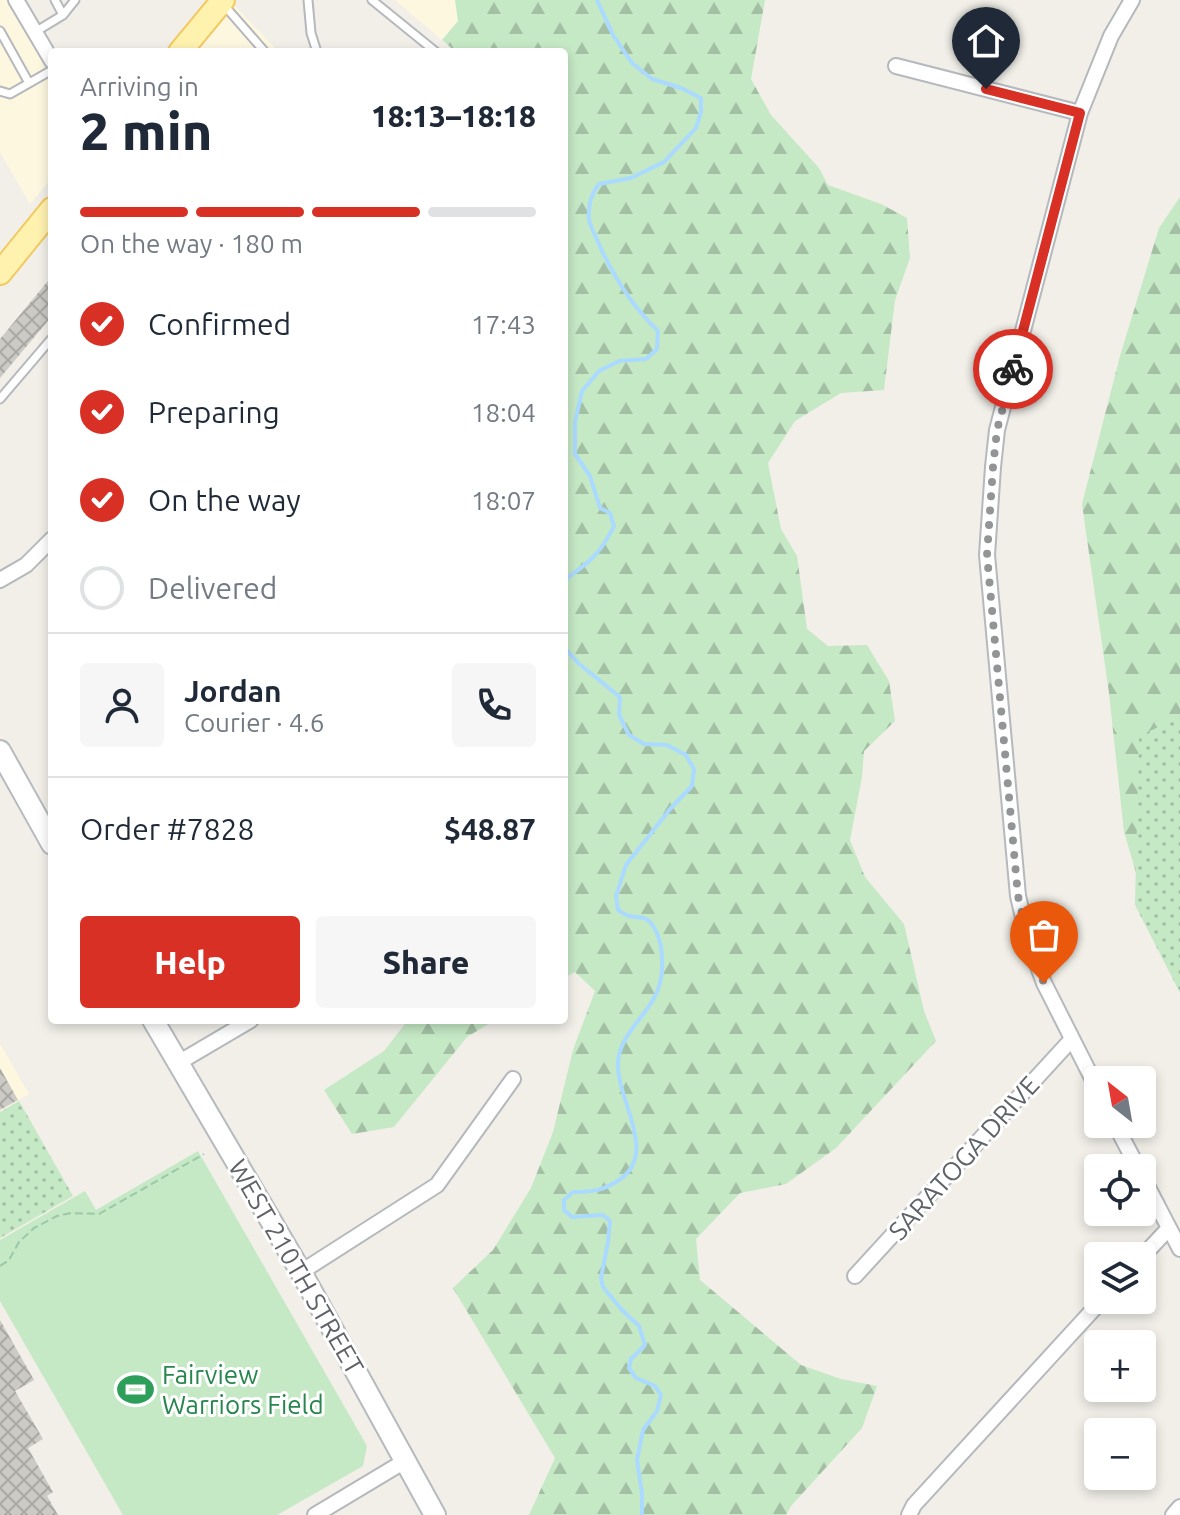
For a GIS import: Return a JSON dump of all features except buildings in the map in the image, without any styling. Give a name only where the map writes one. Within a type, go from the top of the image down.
[{"type":"main road","points":[[183,48],[222,1]]},
{"type":"main road","points":[[1,270],[48,214]]},
{"type":"street","points":[[16,0],[48,54]]},
{"type":"street","points":[[1086,1066],[1044,983],[1028,939],[1018,896],[987,555],[997,430],[1080,113],[1111,36],[1132,0]]},
{"type":"street","points":[[896,66],[1080,113]]},
{"type":"street","points":[[0,580],[26,565],[48,543]]},
{"type":"street","points":[[0,751],[48,837]]},
{"type":"street","name":"WEST 210TH STREET","points":[[155,1024],[301,1272],[435,1515]]},
{"type":"street","points":[[178,1063],[244,1024]]},
{"type":"street","name":"SARATOGA DRIVE","points":[[855,1276],[1072,1039]]},
{"type":"street","points":[[301,1272],[437,1185],[513,1079]]},
{"type":"street","points":[[1156,1203],[1180,1249]]},
{"type":"street","points":[[1156,1242],[1169,1228]]},
{"type":"street","points":[[909,1515],[914,1505],[1089,1314]]},
{"type":"street","points":[[315,1515],[405,1461]]},
{"type":"street","points":[[1173,1515],[1180,1507]]},
{"type":"lane","points":[[55,0],[63,15]]},
{"type":"lane","points":[[35,32],[63,15],[75,0]]},
{"type":"lane","points":[[308,0],[316,48]]},
{"type":"lane","points":[[372,0],[431,48]]},
{"type":"lane","points":[[222,1],[262,48]]},
{"type":"lane","points":[[0,31],[29,83]]},
{"type":"lane","points":[[0,91],[10,94],[48,72]]},
{"type":"lane","points":[[0,399],[48,343]]},
{"type":"path","points":[[0,1266],[9,1260],[19,1242],[34,1228],[57,1216],[99,1214],[204,1154]]},
{"type":"shaded area","points":[[0,0],[7,0],[48,69],[48,183],[30,204],[0,152]]},
{"type":"shaded area","points":[[395,0],[455,0],[458,21],[442,40]]},
{"type":"shaded area","points":[[230,1],[275,48],[191,48]]},
{"type":"shaded area","points":[[0,1044],[29,1094],[0,1111]]},
{"type":"green space","points":[[455,0],[765,0],[751,79],[771,115],[819,168],[828,185],[881,204],[907,218],[910,258],[895,300],[884,390],[841,393],[795,421],[768,463],[781,529],[797,556],[807,629],[828,646],[867,645],[889,681],[895,721],[864,751],[850,840],[865,877],[904,924],[924,1011],[936,1041],[836,1148],[786,1184],[740,1193],[696,1239],[700,1280],[801,1365],[841,1379],[877,1386],[862,1428],[786,1515],[529,1515],[555,1458],[453,1288],[493,1250],[531,1188],[553,1132],[573,1050],[595,991],[575,972],[568,976],[568,48],[451,48],[442,40],[458,21]]},
{"type":"green space","points":[[1180,197],[1180,973],[1144,899],[1124,832],[1109,693],[1082,504],[1120,356],[1159,228]]},
{"type":"green space","points":[[1180,717],[1180,993],[1135,905],[1139,736]]},
{"type":"green space","points":[[405,1024],[488,1024],[467,1037],[394,1127],[352,1134],[324,1090],[384,1051]]},
{"type":"green space","points":[[19,1101],[73,1196],[0,1238],[0,1112]]},
{"type":"green space","points":[[198,1151],[367,1446],[363,1466],[277,1515],[123,1515],[0,1301],[0,1240],[85,1191],[96,1210]]},
{"type":"waterway","points":[[568,577],[594,557],[614,526],[610,513],[600,508],[590,476],[575,454],[575,422],[582,391],[599,371],[619,361],[646,359],[657,349],[658,331],[624,290],[593,230],[589,219],[591,200],[599,184],[631,178],[664,162],[696,128],[701,112],[701,98],[652,79],[632,63],[613,35],[597,0]]},
{"type":"waterway","points":[[568,652],[620,697],[619,715],[629,735],[644,744],[667,745],[686,755],[694,769],[692,786],[626,865],[616,896],[618,910],[651,923],[658,935],[662,953],[662,973],[656,993],[623,1043],[618,1061],[619,1076],[633,1124],[636,1155],[631,1169],[613,1184],[597,1190],[573,1192],[564,1200],[564,1210],[572,1217],[603,1215],[610,1221],[601,1278],[603,1287],[639,1326],[645,1345],[631,1359],[629,1368],[636,1378],[655,1386],[661,1395],[657,1411],[643,1430],[637,1460],[642,1515]]},
{"type":"way so far","points":[[1013,369],[997,430],[987,555],[1018,896],[1028,939],[1044,983]]},
{"type":"place","name":"Fairview Warriors Field","points":[[136,1390]]},
{"type":"route","points":[[986,89],[1080,113],[1013,369]]}]
